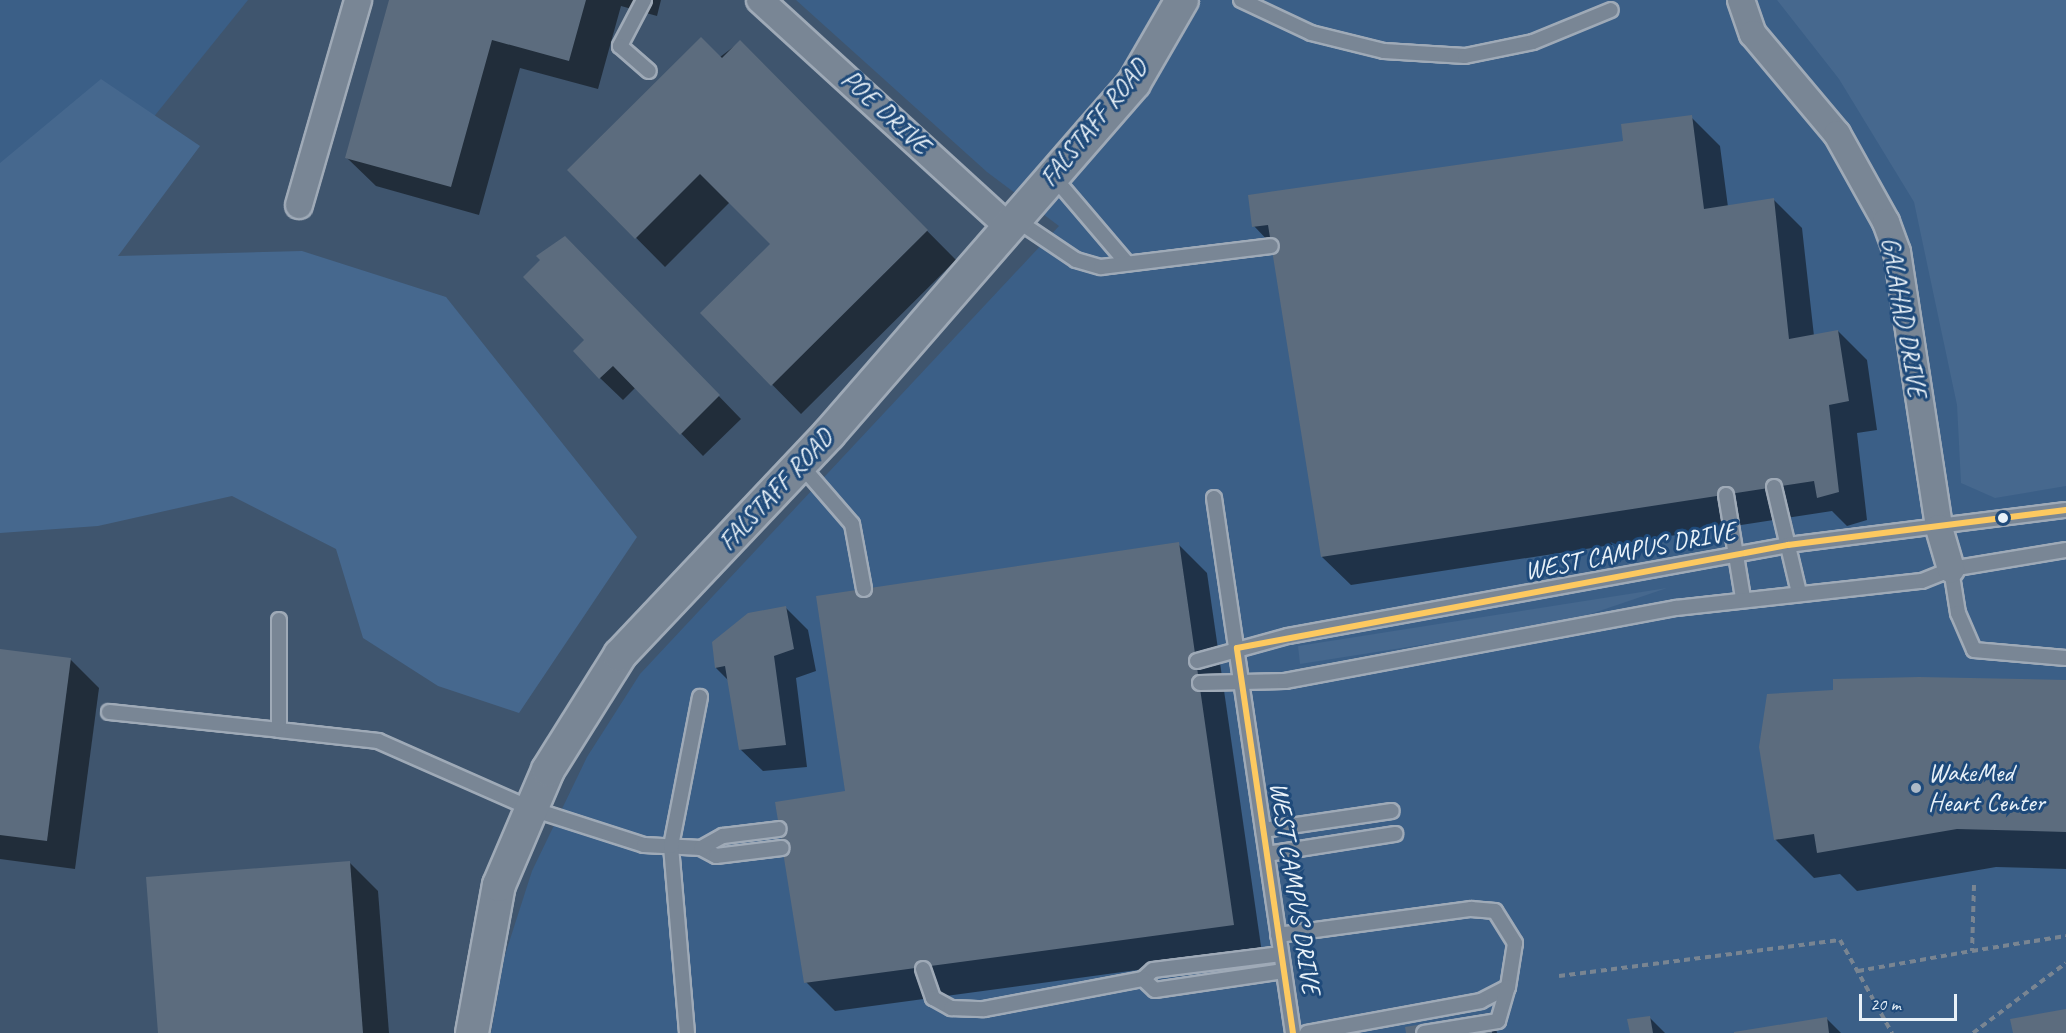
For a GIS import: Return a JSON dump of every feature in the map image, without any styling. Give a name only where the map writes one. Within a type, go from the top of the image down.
[{"type":"street","points":[[299,206],[358,0]]},
{"type":"street","name":"POE DRIVE","points":[[760,0],[1011,223]]},
{"type":"street","name":"FALSTAFF ROAD","points":[[472,1033],[478,973],[499,885],[548,770],[620,655],[800,464],[1134,83],[1182,0]]},
{"type":"street","name":"GALAHAD DRIVE","points":[[1742,0],[1753,33],[1837,134],[1887,222],[1897,252],[1939,528],[1951,569]]},
{"type":"lane","points":[[644,0],[620,46],[649,71]]},
{"type":"lane","points":[[1241,0],[1311,33],[1384,51],[1465,56],[1533,42],[1611,10]]},
{"type":"lane","points":[[1052,175],[1126,262]]},
{"type":"lane","points":[[1011,223],[1076,260],[1101,267],[1126,262],[1271,246]]},
{"type":"lane","points":[[800,464],[852,524],[864,589]]},
{"type":"lane","points":[[1774,487],[1799,593]]},
{"type":"lane","points":[[1726,495],[1743,598]]},
{"type":"lane","points":[[1197,661],[1237,648],[1214,498]]},
{"type":"lane","name":"WEST CAMPUS DRIVE","points":[[1293,1033],[1237,648],[1788,545],[1939,528],[2066,510]]},
{"type":"lane","points":[[1200,683],[1242,679],[1285,681],[1743,598],[1922,581],[1951,569],[2066,549]]},
{"type":"lane","points":[[1951,569],[1958,614],[1974,650],[2066,658]]},
{"type":"lane","points":[[279,620],[279,730]]},
{"type":"lane","points":[[687,1033],[670,846],[700,697]]},
{"type":"lane","points":[[109,712],[378,741],[532,809],[644,845],[701,848],[716,856],[782,848]]},
{"type":"lane","points":[[1263,830],[1392,811]]},
{"type":"lane","points":[[701,848],[723,836],[779,829]]},
{"type":"lane","points":[[1267,854],[1395,834]]},
{"type":"lane","points":[[1278,935],[1471,909],[1495,910],[1515,943],[1508,987],[1497,1021],[1424,1033]]},
{"type":"lane","points":[[923,969],[933,998],[951,1008],[984,1009],[1143,979],[1154,970],[1281,954]]},
{"type":"lane","points":[[1143,979],[1155,990],[1284,971]]},
{"type":"lane","points":[[1307,1033],[1481,1001],[1508,987]]},
{"type":"path","points":[[1972,951],[1974,885]]},
{"type":"path","points":[[1858,971],[2066,936]]},
{"type":"path","points":[[1559,976],[1840,940],[1892,1033]]},
{"type":"path","points":[[1973,1033],[2066,963]]},
{"type":"shaded area","points":[[0,0],[248,0],[56,238],[0,213]]},
{"type":"shaded area","points":[[796,0],[2066,0],[2066,1033],[491,1033],[504,958],[532,871],[587,757],[640,674],[1059,226],[987,172]]},
{"type":"shaded area","points":[[1777,0],[2066,0],[2066,486],[1995,498],[1961,483],[1957,405],[1914,202],[1839,79]]},
{"type":"shaded area","points":[[101,79],[200,146],[118,256],[302,251],[446,297],[637,537],[519,713],[438,686],[363,638],[336,549],[232,496],[98,526],[0,533],[0,163]]},
{"type":"shaded area","points":[[1667,588],[1567,622],[1300,664],[1298,646]]},
{"type":"building","points":[[389,0],[586,0],[569,61],[492,40],[451,187],[345,158]]},
{"type":"building","points":[[701,37],[722,58],[740,40],[928,230],[771,386],[700,313],[770,244],[700,174],[635,239],[567,170]]},
{"type":"building","points":[[1692,115],[1704,209],[1774,198],[1789,339],[1838,330],[1849,401],[1829,405],[1839,492],[1817,498],[1814,481],[1321,557],[1268,225],[1252,227],[1248,195],[1623,141],[1621,124]]},
{"type":"building","points":[[565,236],[720,395],[680,435],[613,366],[599,379],[573,351],[584,340],[523,277],[540,260],[536,256]]},
{"type":"building","points":[[1179,542],[1234,925],[804,983],[775,802],[845,791],[816,596]]},
{"type":"building","points":[[786,606],[794,649],[774,656],[786,745],[739,750],[725,666],[715,668],[712,642],[748,613]]},
{"type":"building","points":[[0,649],[71,658],[47,841],[0,835]]},
{"type":"building","name":"WakeMed Heart Center","points":[[1919,677],[2066,680],[2066,832],[1957,829],[1817,853],[1814,834],[1774,840],[1759,747],[1767,694],[1833,690],[1833,679]]},
{"type":"building","points":[[350,861],[363,1033],[158,1033],[146,877]]},
{"type":"building","points":[[2066,1009],[2066,1033],[2013,1033],[2010,1019]]},
{"type":"building","points":[[1489,1013],[1492,1033],[1406,1033],[1405,1027]]},
{"type":"building","points":[[1650,1016],[1653,1033],[1630,1033],[1627,1019]]},
{"type":"building","points":[[1827,1017],[1829,1033],[1734,1033],[1734,1032]]},
{"type":"transit line","points":[[1293,1033],[1237,648],[1788,545],[2066,510]]},
{"type":"place","name":"WakeMed Heart Center","points":[[1916,788]]}]
